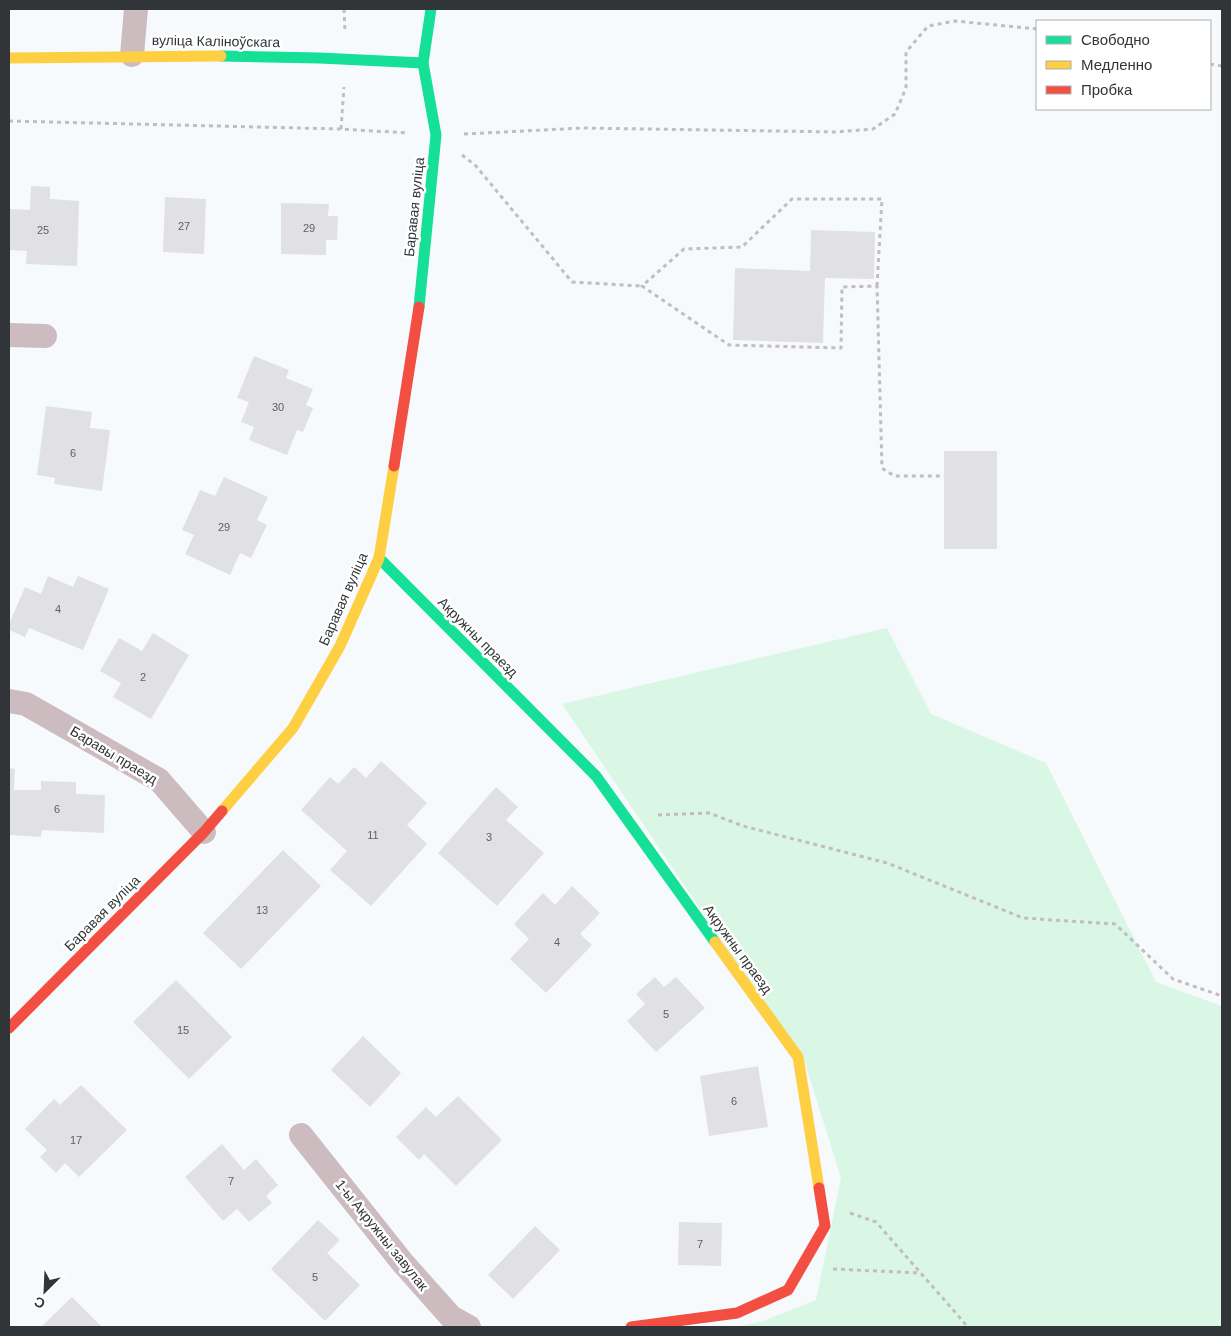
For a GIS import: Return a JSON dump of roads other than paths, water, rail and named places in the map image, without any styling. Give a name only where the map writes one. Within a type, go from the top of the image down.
[{"type":"street","points":[[132,55],[136,9]]},
{"type":"street","name":"Баравая вуліца","points":[[9,1028],[204,832],[293,728],[340,646],[379,558],[417,326],[436,135],[423,63],[431,9]]},
{"type":"street","name":"вуліца Каліноўскага","points":[[9,58],[132,55],[347,58],[423,63]]},
{"type":"street","points":[[9,335],[45,336]]},
{"type":"street","name":"Акружны праезд","points":[[379,558],[596,776],[798,1057],[825,1226],[788,1290],[737,1313],[631,1327]]},
{"type":"street","name":"Баравы праезд","points":[[9,701],[26,704],[159,780],[204,832]]},
{"type":"street","name":"1-ы Акружны завулак","points":[[301,1135],[402,1262],[451,1317],[469,1327]]}]
